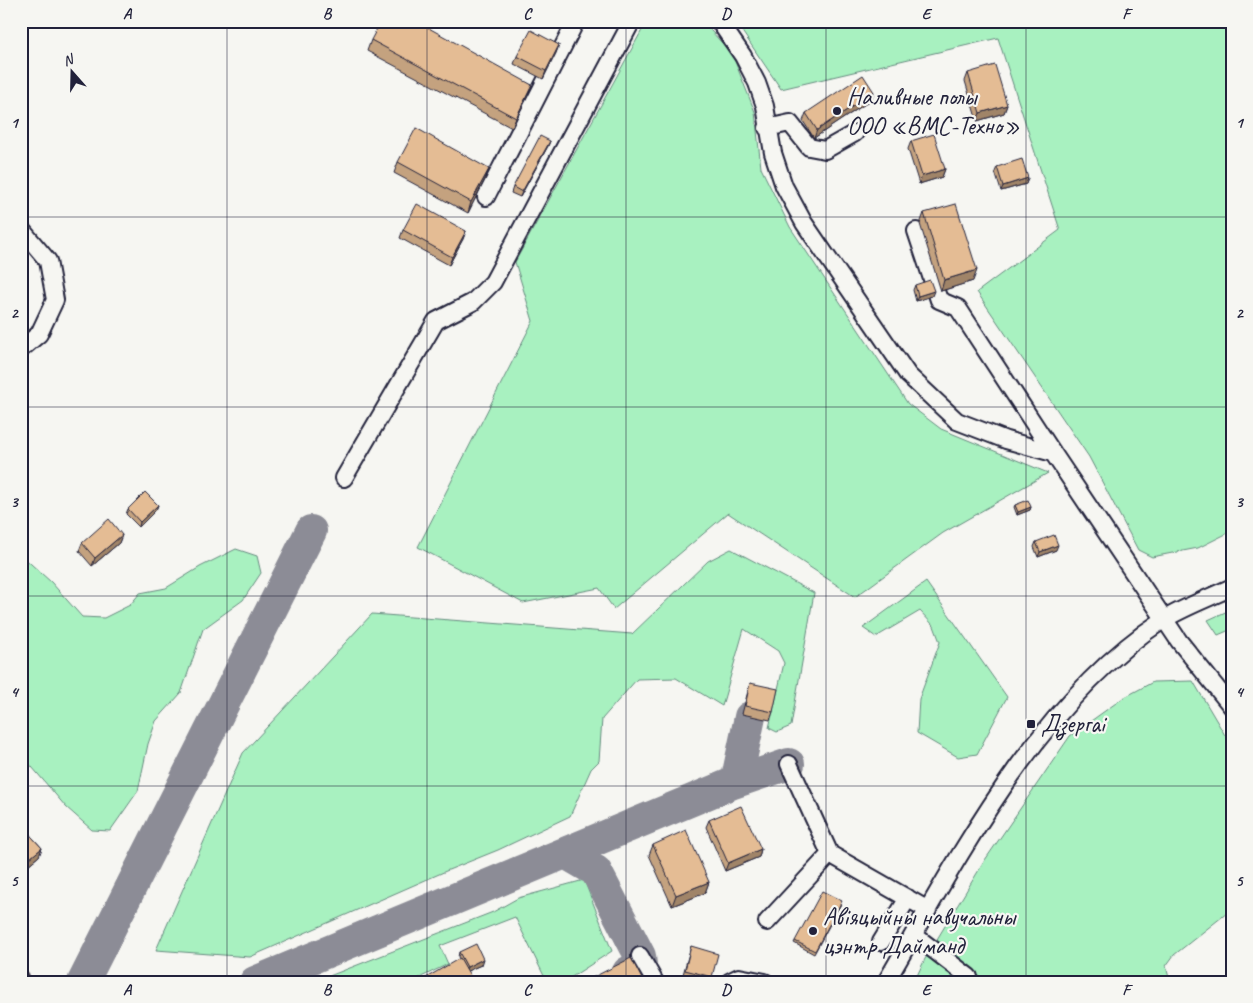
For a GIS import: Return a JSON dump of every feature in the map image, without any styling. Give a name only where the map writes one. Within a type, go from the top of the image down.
[{"type":"street","points":[[486,197],[576,21]]},
{"type":"street","points":[[344,478],[436,321],[473,302],[493,282],[632,21]]},
{"type":"street","points":[[719,21],[743,56],[756,83],[765,106],[773,154],[784,186],[804,223],[908,375],[957,421],[1006,440],[1053,453]]},
{"type":"street","points":[[768,128],[790,123],[809,147],[825,150],[855,133]]},
{"type":"street","points":[[21,229],[48,262],[55,300],[39,334],[21,349]]},
{"type":"street","points":[[916,230],[939,300],[958,308],[1164,620],[1232,707]]},
{"type":"street","points":[[886,982],[967,845],[1041,734],[1100,671],[1164,620],[1232,587]]},
{"type":"street","points":[[789,764],[830,854],[928,910]]},
{"type":"street","points":[[767,922],[830,854]]},
{"type":"street","points":[[882,942],[908,898]]},
{"type":"street","points":[[914,935],[969,977]]},
{"type":"street","points":[[640,956],[656,982]]},
{"type":"street","points":[[729,982],[740,977],[765,982]]},
{"type":"green space","points":[[647,21],[702,21],[732,54],[755,112],[761,168],[790,227],[908,404],[941,429],[1048,473],[943,533],[855,597],[728,513],[614,609],[599,588],[523,603],[418,547],[533,321],[515,262]]},
{"type":"green space","points":[[735,21],[1232,21],[1232,531],[1198,548],[1152,557],[1138,550],[1089,457],[977,292],[1060,230],[998,38],[781,89]]},
{"type":"green space","points":[[236,549],[257,556],[261,573],[243,600],[203,629],[181,693],[156,721],[148,744],[138,791],[110,831],[92,830],[66,807],[21,754],[21,555],[51,582],[82,617],[104,618],[130,605],[140,593],[166,588],[200,567]]},
{"type":"green space","points":[[731,549],[814,593],[791,726],[777,732],[769,728],[784,663],[778,651],[744,629],[722,706],[676,678],[637,679],[602,719],[599,761],[591,769],[570,816],[498,850],[250,957],[156,950],[243,753],[372,614],[632,634],[708,561]]},
{"type":"green space","points":[[926,582],[1007,697],[977,754],[958,757],[917,733],[919,699],[940,642],[934,626],[920,611],[876,637],[863,628]]},
{"type":"green space","points":[[1232,609],[1232,629],[1218,635],[1208,620]]},
{"type":"green space","points":[[1193,681],[1232,747],[1232,909],[1174,955],[1166,966],[1170,982],[914,982],[925,959],[985,860],[1070,736],[1123,698],[1153,682]]},
{"type":"green space","points":[[584,880],[612,951],[570,978],[572,982],[547,982],[515,917],[440,946],[448,964],[411,982],[314,982],[493,912],[518,898]]},
{"type":"building","points":[[381,21],[416,21],[532,85],[516,118],[371,40]]},
{"type":"building","points":[[531,30],[559,45],[546,71],[517,56]]},
{"type":"building","points":[[995,65],[1007,105],[980,113],[968,73]]},
{"type":"building","name":"Наливные полы ООО «ВМС-Техно»","points":[[863,75],[874,92],[817,130],[806,113]]},
{"type":"building","points":[[416,128],[489,169],[471,202],[398,162]]},
{"type":"building","points":[[934,134],[945,169],[922,176],[911,141]]},
{"type":"building","points":[[540,136],[550,141],[522,192],[513,187]]},
{"type":"building","points":[[1022,159],[1028,178],[1003,186],[997,167]]},
{"type":"building","points":[[417,204],[466,231],[452,257],[403,230]]},
{"type":"building","points":[[956,204],[977,270],[944,280],[924,213]]},
{"type":"building","points":[[930,280],[934,291],[918,296],[915,285]]},
{"type":"building","points":[[145,492],[158,505],[140,522],[128,509]]},
{"type":"building","points":[[1028,500],[1031,507],[1018,512],[1015,505]]},
{"type":"building","points":[[109,519],[122,535],[95,558],[82,543]]},
{"type":"building","points":[[1054,535],[1058,545],[1040,552],[1036,542]]},
{"type":"building","points":[[750,683],[778,689],[773,712],[745,706]]},
{"type":"building","points":[[741,806],[761,849],[728,863],[709,820]]},
{"type":"building","points":[[21,825],[42,848],[25,862],[21,857]]},
{"type":"building","points":[[686,830],[709,882],[676,895],[653,845]]},
{"type":"building","name":"Авіяцыйны навучальны цэнтр Дайманд","points":[[822,891],[842,901],[815,951],[795,941]]},
{"type":"building","points":[[476,944],[483,959],[467,967],[459,952]]},
{"type":"building","points":[[691,946],[718,954],[712,977],[685,970]]},
{"type":"building","points":[[460,958],[472,979],[468,982],[419,982]]},
{"type":"building","points":[[631,958],[642,979],[637,982],[589,982],[588,980]]},
{"type":"building","points":[[21,963],[29,974],[21,979]]},
{"type":"taxiway","points":[[83,982],[311,531]]},
{"type":"taxiway","points":[[733,783],[737,778],[750,717]]},
{"type":"taxiway","points":[[255,982],[733,783],[789,764]]},
{"type":"taxiway","points":[[567,854],[596,871],[640,956],[641,965],[628,972]]},
{"type":"place","name":"Наливные полы ООО «ВМС-Техно»","points":[[837,111]]},
{"type":"place","name":"Дзергаі","points":[[1031,724]]},
{"type":"place","name":"Авіяцыйны навучальны цэнтр Дайманд","points":[[813,931]]}]
